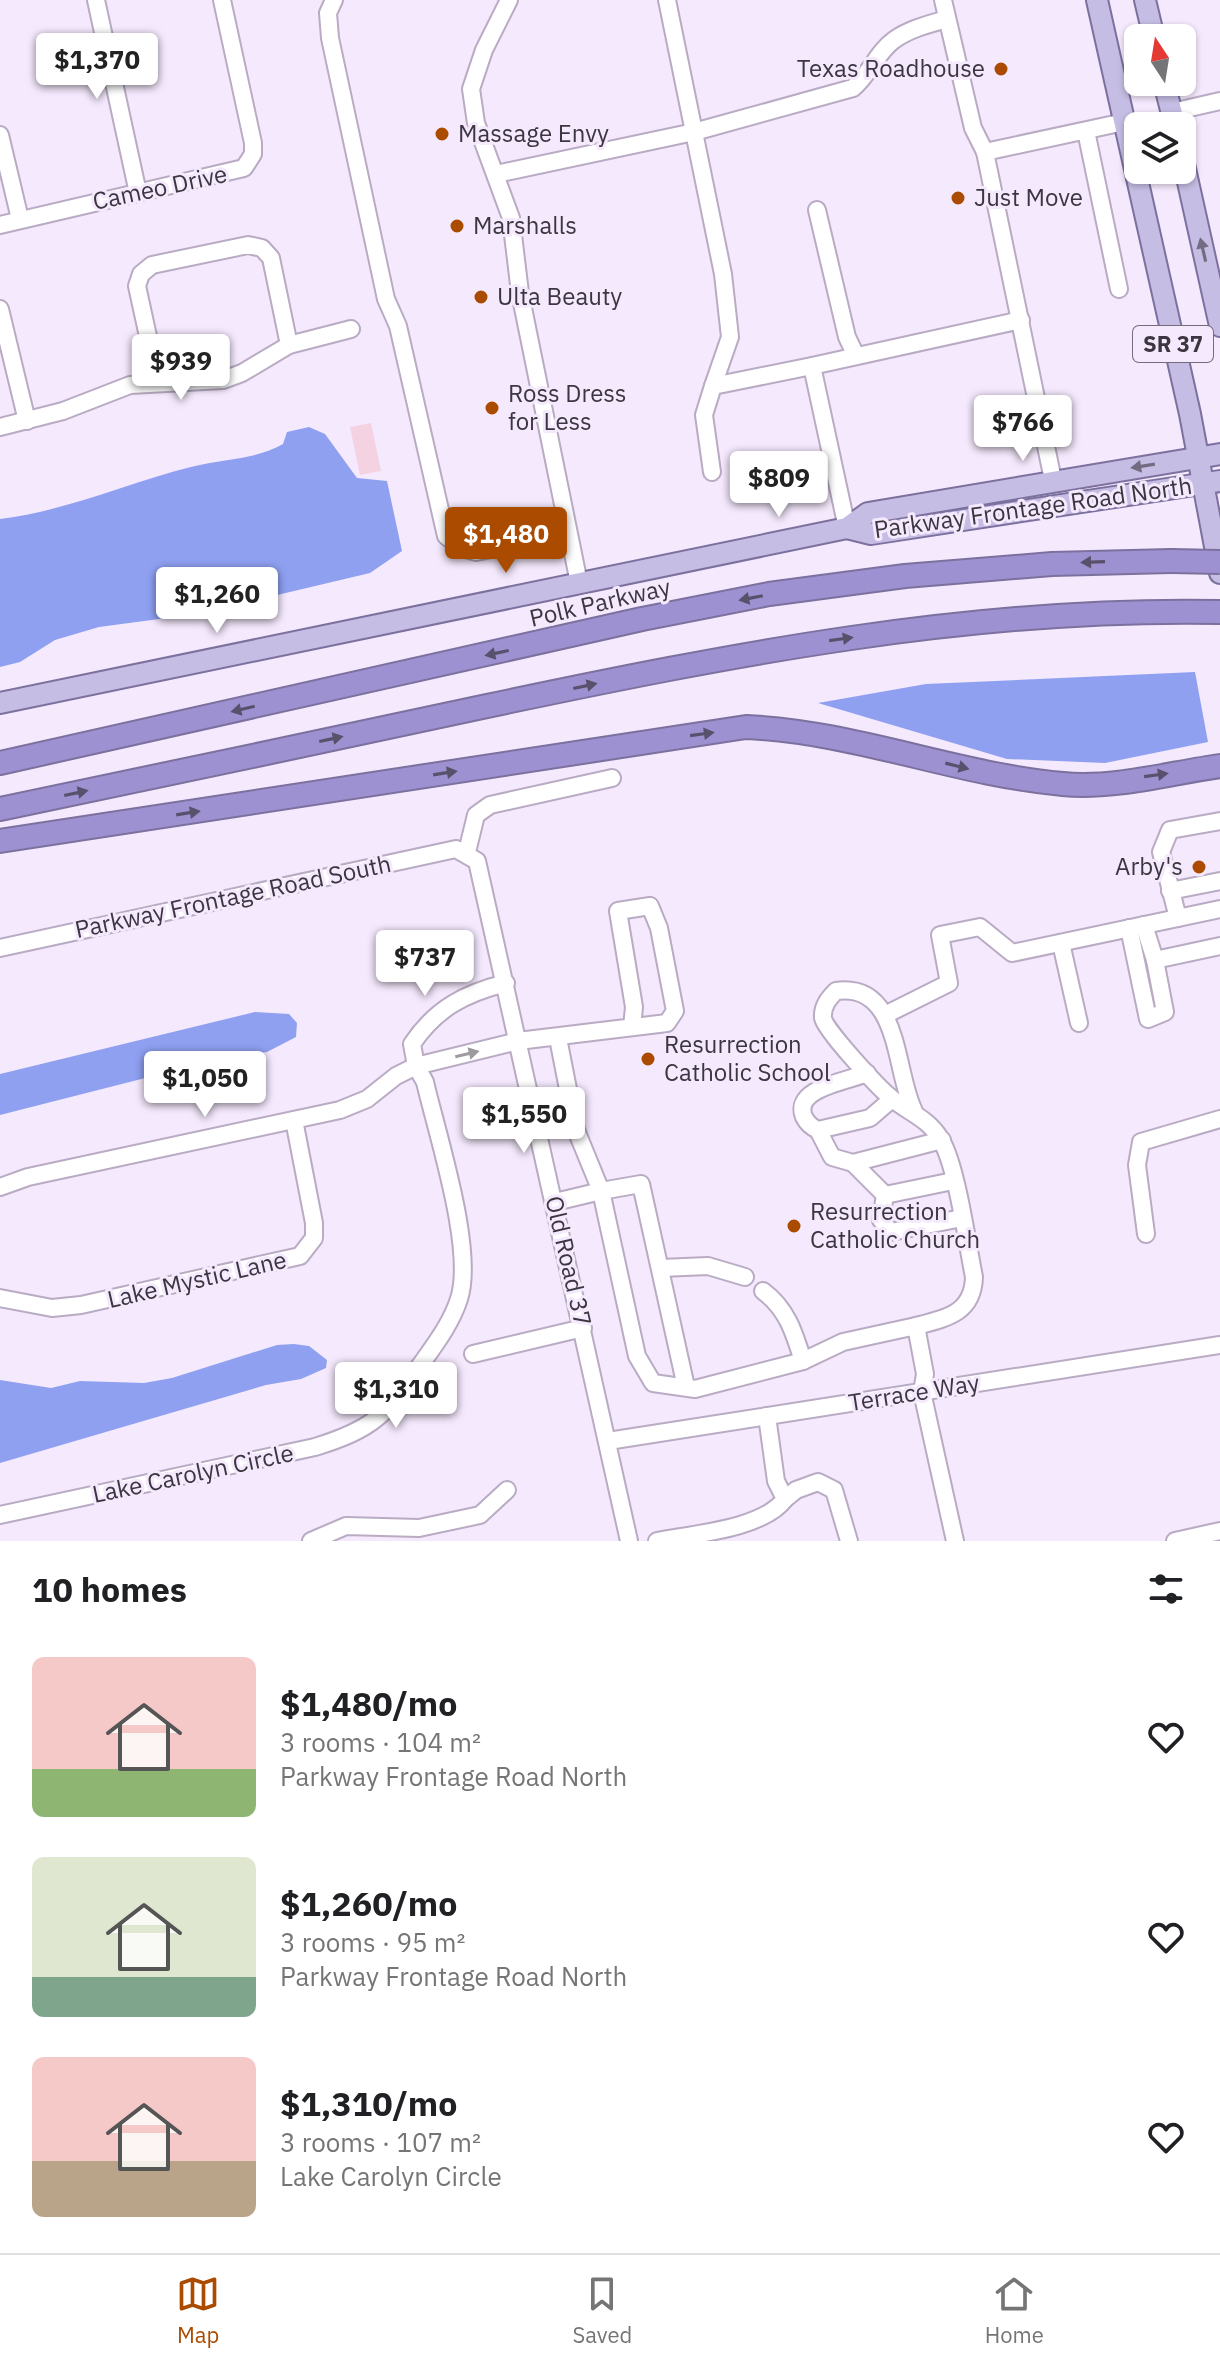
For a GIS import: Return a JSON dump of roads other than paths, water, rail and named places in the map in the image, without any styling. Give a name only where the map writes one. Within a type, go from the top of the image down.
[{"type":"highway","name":"Polk Parkway","points":[[0,763],[642,619],[769,594],[905,576],[1008,567],[1220,562]]},
{"type":"highway","points":[[0,809],[773,648],[1024,619],[1220,612]]},
{"type":"highway","points":[[0,841],[746,727],[841,737],[1001,777],[1066,784],[1093,785],[1220,766]]},
{"type":"main road","name":"SR 37","points":[[1097,0],[1124,122]]},
{"type":"main road","points":[[1145,0],[1151,24]]},
{"type":"main road","name":"SR 37","points":[[1138,184],[1198,457],[1212,483],[1220,573]]},
{"type":"main road","name":"SR 37","points":[[1188,184],[1220,326]]},
{"type":"main road","name":"Parkway Frontage Road North","points":[[0,703],[847,528],[868,513],[1220,454]]},
{"type":"main road","name":"Parkway Frontage Road North","points":[[847,528],[871,534],[1212,483]]},
{"type":"street","points":[[96,0],[138,193]]},
{"type":"street","name":"Cameo Drive","points":[[0,225],[237,172],[253,154],[222,0]]},
{"type":"street","points":[[334,0],[328,13],[330,38],[386,299],[398,326],[446,536],[462,548],[476,552],[568,533]]},
{"type":"street","points":[[509,0],[484,50],[471,89],[476,123],[511,218],[520,293],[579,583]]},
{"type":"street","points":[[667,0],[723,274],[730,337],[704,415],[712,472]]},
{"type":"street","points":[[943,0],[973,128],[985,152],[1053,480]]},
{"type":"street","points":[[496,174],[694,132],[853,88],[868,76],[891,41],[920,27],[947,19]]},
{"type":"street","points":[[1192,112],[1220,101]]},
{"type":"street","points":[[985,152],[1124,122]]},
{"type":"street","points":[[1086,131],[1119,289]]},
{"type":"street","points":[[0,135],[20,219]]},
{"type":"street","points":[[817,210],[847,337],[856,356]]},
{"type":"street","points":[[158,382],[137,286],[141,274],[152,265],[248,245],[262,248],[271,258],[289,345]]},
{"type":"street","points":[[0,309],[27,421]]},
{"type":"street","points":[[713,386],[1021,320]]},
{"type":"street","points":[[0,427],[63,411],[130,385],[223,380],[242,373],[289,345],[351,329]]},
{"type":"street","points":[[812,366],[847,528]]},
{"type":"street","points":[[467,852],[476,815],[490,805],[612,778]]},
{"type":"street","points":[[1178,918],[1161,852],[1170,830],[1220,821]]},
{"type":"street","name":"Parkway Frontage Road South","points":[[0,948],[441,852],[456,849],[467,852]]},
{"type":"street","name":"Old Road 37","points":[[467,852],[481,870],[629,1541]]},
{"type":"street","points":[[1170,891],[1220,881]]},
{"type":"street","points":[[0,1187],[28,1177],[340,1110],[367,1099],[396,1076],[416,1066],[518,1041],[667,1023],[675,1011],[659,928],[650,906],[618,911],[634,1007],[632,1027]]},
{"type":"street","points":[[885,1015],[949,983],[940,935],[980,927],[1012,953],[1220,909]]},
{"type":"street","points":[[1137,927],[1155,960],[1165,1012],[1148,1019],[1137,927]]},
{"type":"street","points":[[1061,943],[1079,1023]]},
{"type":"street","points":[[1155,960],[1220,946]]},
{"type":"street","name":"Lake Carolyn Circle","points":[[0,1515],[315,1447],[356,1434],[379,1419],[446,1329],[459,1298],[464,1274],[460,1239],[425,1082],[416,1066],[412,1044],[425,1024],[450,1004],[474,991],[506,983]]},
{"type":"street","points":[[558,1038],[576,1130],[601,1191],[637,1356],[653,1383],[695,1389],[803,1361],[843,1342],[944,1319],[967,1307],[974,1292],[974,1277],[942,1140],[914,1111],[892,1099],[834,1037],[823,1019],[826,1002],[836,991],[850,989],[866,995],[885,1015],[902,1068],[906,1095],[914,1111]]},
{"type":"street","points":[[867,1073],[815,1091],[805,1099],[802,1108],[805,1120],[818,1130],[832,1157],[853,1163],[885,1195]]},
{"type":"street","points":[[818,1130],[870,1118],[892,1099]]},
{"type":"street","points":[[1146,1234],[1137,1176],[1141,1142],[1220,1119]]},
{"type":"street","name":"Lake Mystic Lane","points":[[0,1298],[52,1308],[81,1305],[300,1256],[314,1238],[314,1223],[294,1120]]},
{"type":"street","points":[[853,1163],[942,1140]]},
{"type":"street","points":[[885,1195],[953,1181]]},
{"type":"street","points":[[555,1202],[641,1184],[686,1387]]},
{"type":"street","points":[[885,1195],[881,1220],[891,1232],[962,1218]]},
{"type":"street","points":[[661,1268],[708,1266],[745,1277]]},
{"type":"street","points":[[763,1291],[777,1301],[790,1320],[803,1361]]},
{"type":"street","points":[[916,1326],[925,1374],[922,1392],[955,1541]]},
{"type":"street","points":[[473,1354],[583,1328]]},
{"type":"street","name":"Terrace Way","points":[[608,1441],[1220,1345]]},
{"type":"street","points":[[767,1416],[776,1481],[785,1499]]},
{"type":"street","points":[[657,1541],[755,1521],[776,1511],[796,1490],[818,1482],[834,1490],[849,1541]]},
{"type":"street","points":[[311,1541],[346,1526],[420,1535],[480,1515],[507,1490]]},
{"type":"street","points":[[1175,1541],[1220,1531]]},
{"type":"water","points":[[309,427],[325,434],[357,478],[387,481],[402,551],[370,573],[197,614],[99,627],[55,640],[20,662],[0,667],[0,519],[49,510],[195,466],[263,453],[283,444],[287,432]]},
{"type":"water","points":[[1195,672],[1208,742],[1105,763],[1007,759],[818,703],[926,684]]},
{"type":"water","points":[[255,1012],[289,1014],[297,1023],[296,1037],[267,1052],[216,1060],[0,1115],[0,1074]]},
{"type":"water","points":[[277,1345],[309,1346],[327,1360],[326,1368],[301,1379],[266,1385],[0,1463],[0,1380],[51,1388],[80,1381],[144,1383],[172,1378]]},
{"type":"place","name":"Texas Roadhouse","points":[[1001,69]]},
{"type":"place","name":"Massage Envy","points":[[442,134]]},
{"type":"place","name":"Just Move","points":[[958,198]]},
{"type":"place","name":"Marshalls","points":[[457,226]]},
{"type":"place","name":"Ulta Beauty","points":[[481,297]]},
{"type":"place","name":"Ross Dress for Less","points":[[492,408]]},
{"type":"place","name":"Arby's","points":[[1199,867]]},
{"type":"place","name":"Resurrection Catholic School","points":[[648,1059]]},
{"type":"place","name":"Resurrection Catholic Church","points":[[794,1226]]}]
